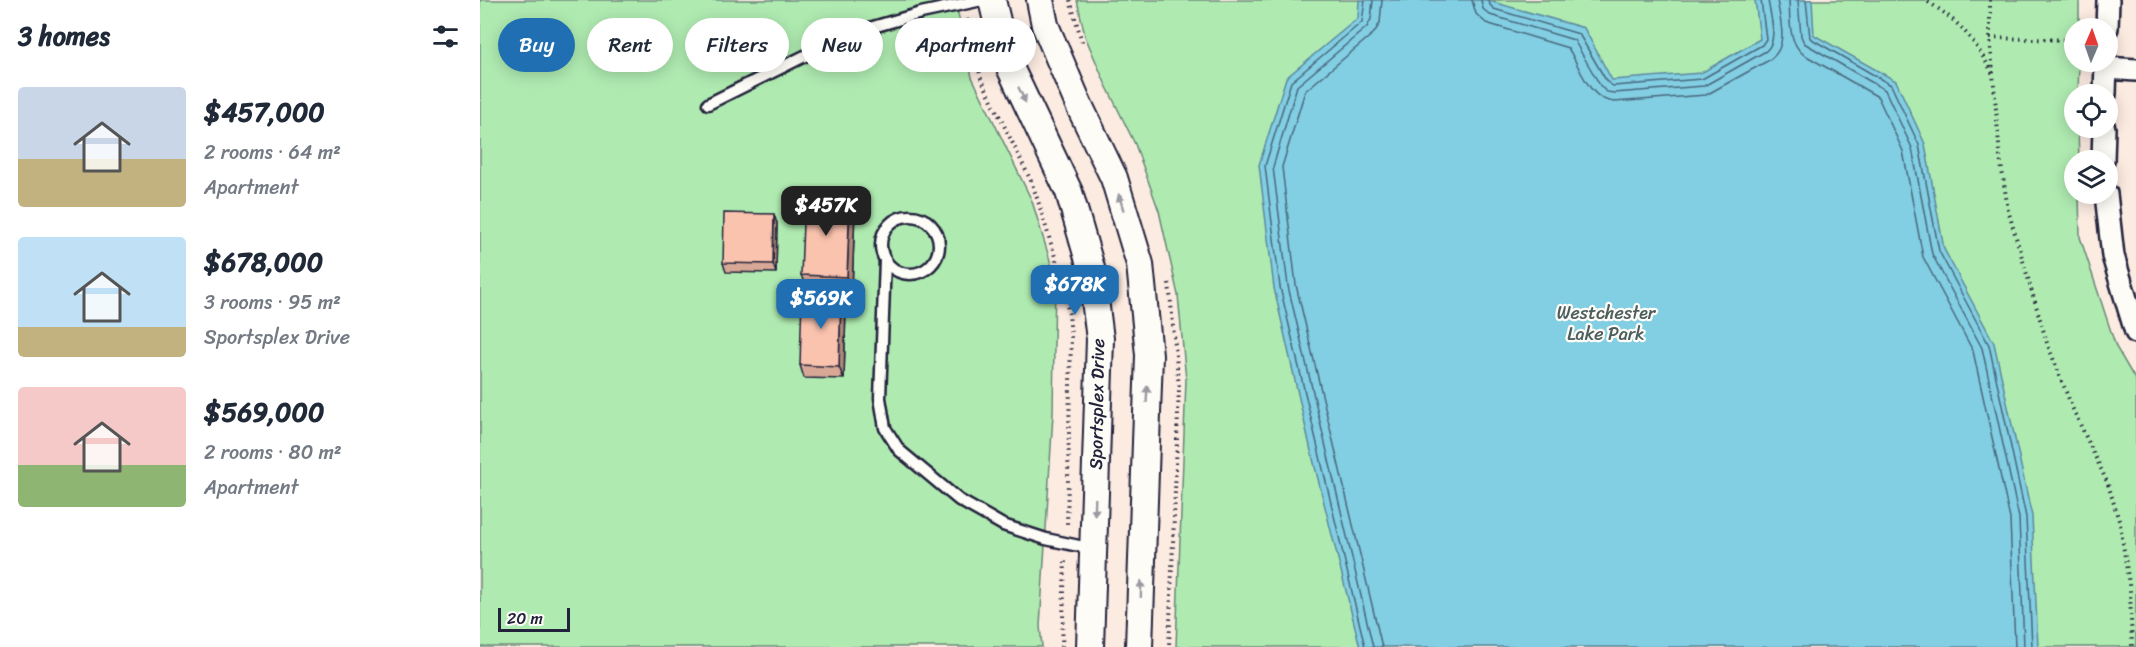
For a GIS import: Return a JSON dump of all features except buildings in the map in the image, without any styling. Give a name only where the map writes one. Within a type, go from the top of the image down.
[{"type":"street","name":"Sportsplex Drive","points":[[992,0],[1006,59],[1069,192],[1091,268],[1100,339],[1090,647]]},
{"type":"street","points":[[1040,0],[1046,25],[1078,103],[1114,178],[1140,264],[1149,355],[1139,647]]},
{"type":"street","points":[[2107,18],[2108,0]]},
{"type":"street","points":[[2118,67],[2136,70]]},
{"type":"street","points":[[2107,204],[2113,256],[2136,333]]},
{"type":"lane","points":[[708,104],[849,34],[921,13],[982,0]]},
{"type":"lane","points":[[885,260],[891,268],[909,274],[928,268],[935,261],[939,252],[937,233],[932,225],[915,216],[897,218],[883,232],[880,241],[885,260],[880,398],[885,428],[899,450],[959,500],[1003,525],[1046,539],[1093,549]]},
{"type":"path","points":[[1990,0],[1990,38],[2000,157],[2008,210],[2047,343],[2072,407],[2108,484],[2120,524],[2130,591],[2132,647]]},
{"type":"path","points":[[1928,2],[1962,26],[1994,75]]},
{"type":"path","points":[[964,5],[981,78],[1031,181],[1060,273],[1069,314],[1071,336],[1062,647]]},
{"type":"path","points":[[1990,38],[2064,40]]},
{"type":"green space","points":[[480,0],[955,0],[959,18],[895,18],[895,72],[971,72],[1032,201],[1055,277],[1053,414],[1040,626],[1042,647],[480,647]]},
{"type":"green space","name":"Westchester Lake Park","points":[[1077,0],[2079,0],[2079,18],[2064,18],[2064,72],[2079,72],[2078,84],[2064,84],[2064,138],[2078,138],[2079,150],[2064,150],[2064,204],[2079,204],[2080,237],[2116,347],[2136,381],[2136,647],[1176,647],[1186,380],[1178,295],[1159,211],[1135,144],[1085,36]]},
{"type":"water","name":"Westchester Lake Park","points":[[1359,0],[1486,0],[1584,28],[1612,80],[1701,73],[1760,39],[1755,0],[1812,0],[1814,35],[1896,81],[1925,144],[1944,249],[1994,343],[2032,516],[2038,647],[1360,647],[1311,451],[1274,288],[1259,165],[1286,78],[1358,18]]}]
